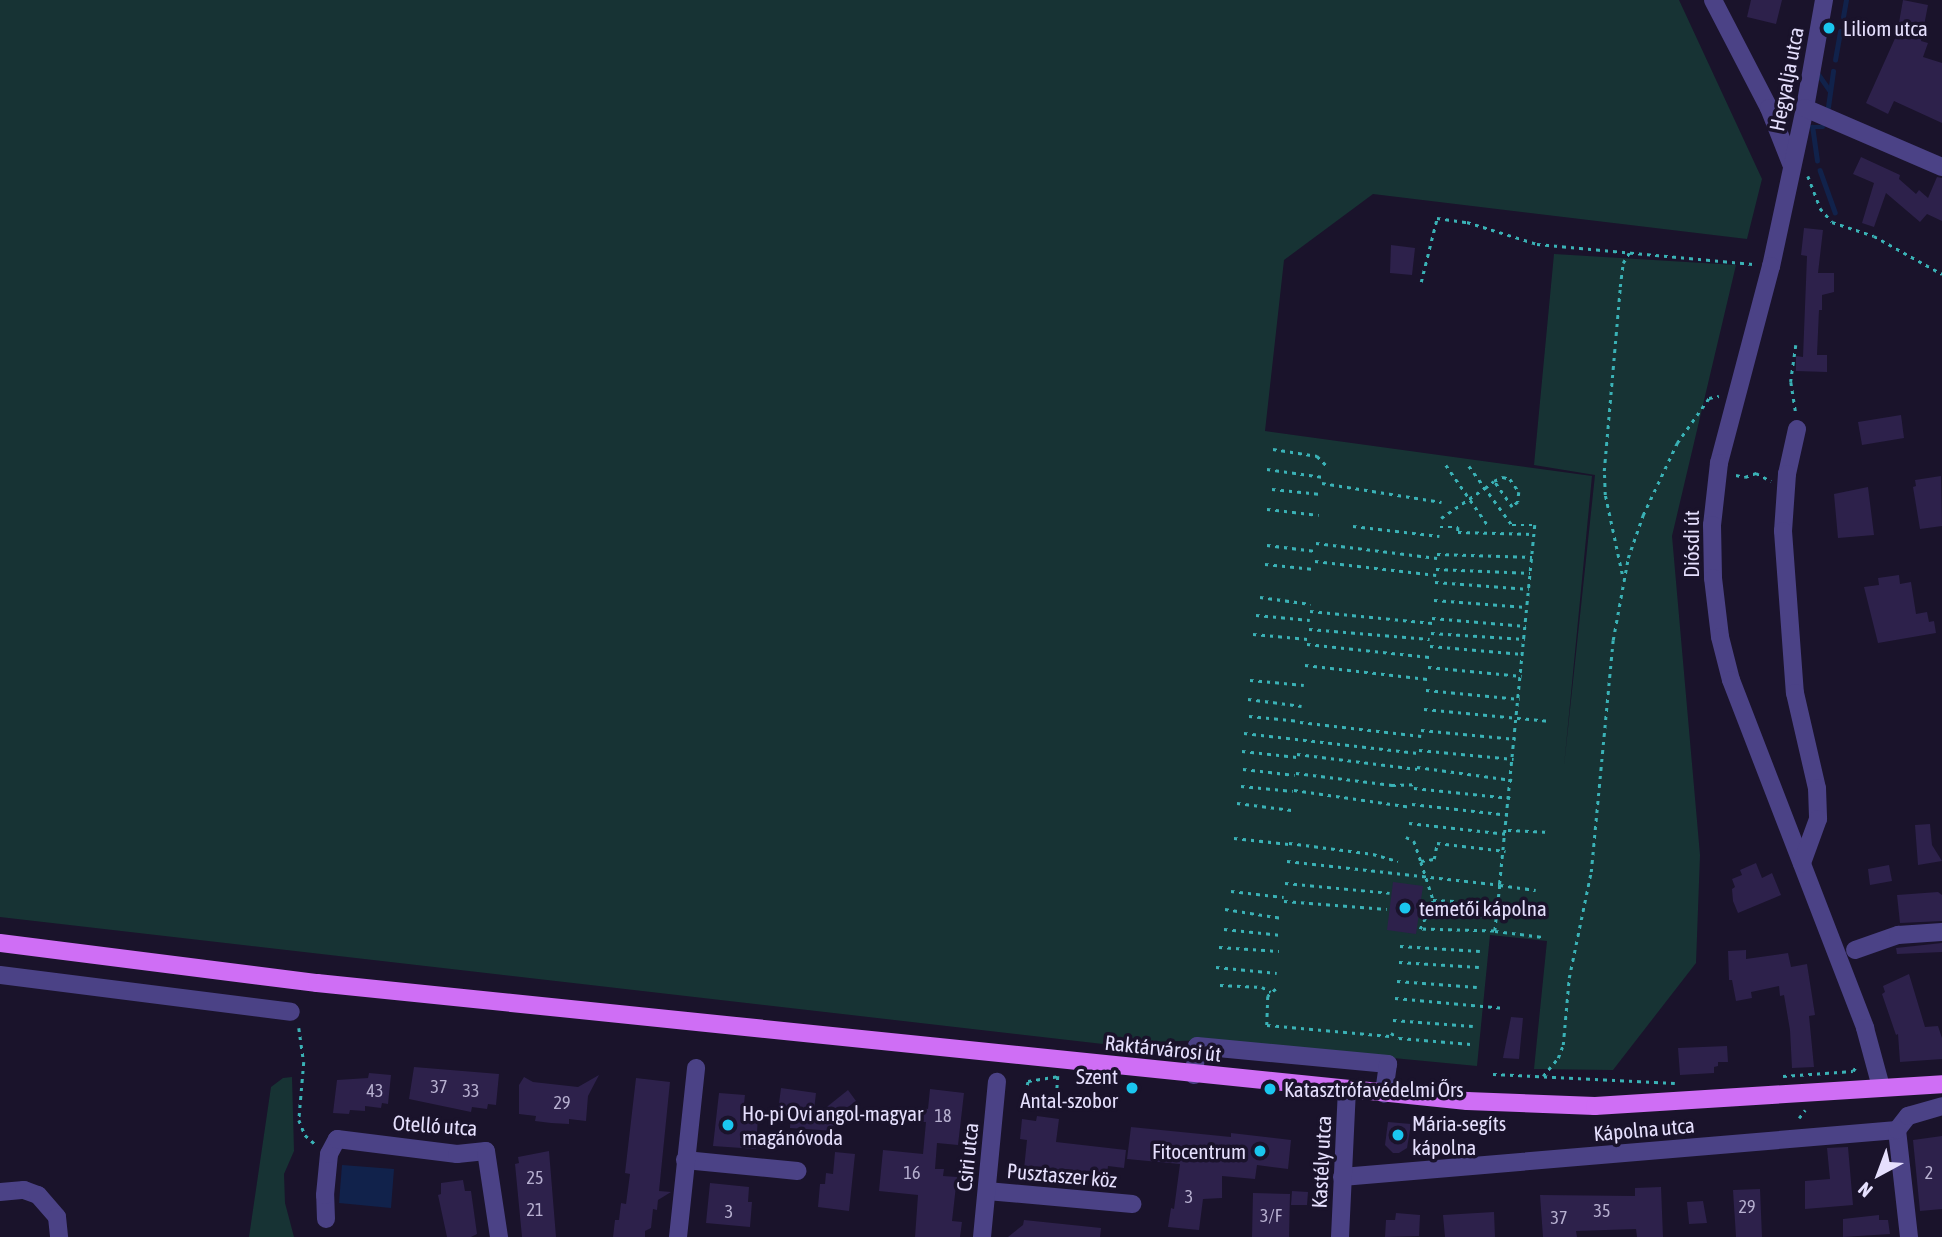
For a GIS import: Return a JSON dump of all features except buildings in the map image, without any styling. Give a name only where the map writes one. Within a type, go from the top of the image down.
[{"type":"main road","name":"Raktárvárosi út","points":[[0,943],[317,983],[1347,1090]]},
{"type":"main road","name":"Kápolna utca","points":[[1347,1090],[1467,1101],[1595,1106],[1942,1084]]},
{"type":"street","points":[[1713,0],[1769,108],[1792,166]]},
{"type":"street","name":"Hegyalja utca","points":[[1792,166],[1824,0]]},
{"type":"street","points":[[1805,108],[1942,167]]},
{"type":"street","name":"Diósdi út","points":[[1792,166],[1771,266],[1734,398],[1713,505],[1712,552],[1716,609],[1725,660],[1735,691],[1865,1028],[1881,1087]]},
{"type":"street","points":[[1797,429],[1786,485],[1783,531],[1795,693],[1817,788],[1818,818],[1802,863]]},
{"type":"street","points":[[1855,950],[1898,935],[1942,932]]},
{"type":"street","points":[[0,975],[291,1012]]},
{"type":"street","points":[[1194,1074],[1197,1046],[1388,1064],[1384,1094]]},
{"type":"street","points":[[678,1237],[696,1068]]},
{"type":"street","name":"Csiri utca","points":[[982,1237],[998,1082]]},
{"type":"street","name":"Kastély utca","points":[[1340,1237],[1347,1090]]},
{"type":"street","name":"Kápolna utca","points":[[1342,1177],[1897,1130],[1908,1116],[1942,1106]]},
{"type":"street","points":[[1897,1130],[1909,1237]]},
{"type":"street","points":[[326,1219],[324,1195],[333,1146]]},
{"type":"street","name":"Otelló utca","points":[[333,1146],[457,1153],[486,1151],[499,1237]]},
{"type":"street","points":[[685,1160],[797,1171]]},
{"type":"street","points":[[0,1192],[24,1190],[38,1195],[57,1217],[59,1237]]},
{"type":"street","name":"Pusztaszer köz","points":[[987,1191],[1132,1204]]},
{"type":"path","points":[[1792,166],[1810,179],[1820,208],[1832,222],[1874,236],[1942,274]]},
{"type":"path","points":[[1421,282],[1437,218],[1467,222],[1538,244],[1771,266]]},
{"type":"path","points":[[1623,578],[1605,495],[1604,471],[1620,287],[1623,263],[1629,253]]},
{"type":"path","points":[[1796,345],[1791,382],[1796,397],[1797,429]]},
{"type":"path","points":[[1543,1076],[1558,1058],[1563,1045],[1569,978],[1591,872],[1613,640],[1623,578],[1643,515],[1677,443],[1709,398],[1734,398]]},
{"type":"path","points":[[1273,449],[1317,456],[1326,465]]},
{"type":"path","points":[[1446,465],[1487,524]]},
{"type":"path","points":[[1469,466],[1512,525],[1535,525],[1506,851],[1495,931]]},
{"type":"path","points":[[1267,469],[1323,477]]},
{"type":"path","points":[[1736,475],[1745,477],[1756,473],[1765,480],[1786,485]]},
{"type":"path","points":[[1441,518],[1494,481],[1503,477],[1517,487],[1518,502],[1512,507],[1494,481]]},
{"type":"path","points":[[1322,483],[1442,502]]},
{"type":"path","points":[[1272,489],[1321,494]]},
{"type":"path","points":[[1267,509],[1319,515]]},
{"type":"path","points":[[1353,526],[1439,536]]},
{"type":"path","points":[[1440,527],[1458,527],[1458,532],[1534,534]]},
{"type":"path","points":[[1317,543],[1437,556],[1532,557]]},
{"type":"path","points":[[1267,545],[1316,551]]},
{"type":"path","points":[[1315,561],[1436,575]]},
{"type":"path","points":[[1265,564],[1314,569]]},
{"type":"path","points":[[1436,569],[1530,573]]},
{"type":"path","points":[[1435,582],[1529,589]]},
{"type":"path","points":[[1260,597],[1311,604]]},
{"type":"path","points":[[1434,600],[1527,607]]},
{"type":"path","points":[[1310,611],[1526,626]]},
{"type":"path","points":[[1256,615],[1310,620]]},
{"type":"path","points":[[1309,629],[1430,639]]},
{"type":"path","points":[[1431,633],[1525,639]]},
{"type":"path","points":[[1253,634],[1429,657]]},
{"type":"path","points":[[1430,646],[1523,654]]},
{"type":"path","points":[[1306,664],[1427,679]]},
{"type":"path","points":[[1428,667],[1522,676]]},
{"type":"path","points":[[1250,681],[1304,685]]},
{"type":"path","points":[[1426,690],[1520,699]]},
{"type":"path","points":[[1248,699],[1301,706]]},
{"type":"path","points":[[1424,709],[1550,721]]},
{"type":"path","points":[[1249,716],[1421,736]]},
{"type":"path","points":[[1421,730],[1516,739]]},
{"type":"path","points":[[1244,733],[1514,759]]},
{"type":"path","points":[[1242,751],[1512,780]]},
{"type":"path","points":[[1242,769],[1510,798]]},
{"type":"path","points":[[1241,786],[1509,815]]},
{"type":"path","points":[[1237,803],[1292,810]]},
{"type":"path","points":[[1409,822],[1507,832],[1550,832]]},
{"type":"path","points":[[1234,838],[1373,854],[1398,861]]},
{"type":"path","points":[[1406,838],[1414,841],[1433,900],[1420,929],[1495,931],[1543,937]]},
{"type":"path","points":[[1421,861],[1434,859],[1437,844],[1506,851]]},
{"type":"path","points":[[1287,861],[1536,890]]},
{"type":"path","points":[[1285,883],[1390,893]]},
{"type":"path","points":[[1231,891],[1387,909]]},
{"type":"path","points":[[1433,900],[1498,903]]},
{"type":"path","points":[[1225,909],[1282,918]]},
{"type":"path","points":[[1428,912],[1496,917]]},
{"type":"path","points":[[1224,929],[1281,935]]},
{"type":"path","points":[[1400,946],[1480,951]]},
{"type":"path","points":[[1219,947],[1279,951]]},
{"type":"path","points":[[1399,962],[1479,967]]},
{"type":"path","points":[[1216,967],[1277,973]]},
{"type":"path","points":[[1397,981],[1477,987]]},
{"type":"path","points":[[1220,985],[1262,987],[1272,993]]},
{"type":"path","points":[[1276,989],[1268,996],[1267,1025],[1391,1034],[1399,1038],[1471,1044]]},
{"type":"path","points":[[1395,998],[1505,1008]]},
{"type":"path","points":[[291,1012],[300,1031],[303,1051],[299,1120],[305,1135],[333,1146]]},
{"type":"path","points":[[1393,1020],[1473,1026]]},
{"type":"path","points":[[1770,1077],[1853,1071],[1859,1062]]},
{"type":"path","points":[[1493,1074],[1680,1083]]},
{"type":"path","points":[[1027,1085],[1028,1081],[1058,1076],[1057,1089]]},
{"type":"green space","points":[[0,0],[1679,0],[1762,179],[1747,239],[1373,194],[1284,260],[1265,431],[1592,476],[1564,766],[1595,475],[1534,465],[1554,254],[1736,265],[1672,536],[1700,855],[1696,963],[1613,1070],[1534,1069],[1547,941],[1490,935],[1477,1066],[1204,1040],[1103,1044],[0,917]]},
{"type":"green space","points":[[292,1077],[294,1151],[284,1174],[285,1203],[294,1237],[249,1237],[271,1087],[283,1078]]},
{"type":"water","points":[[342,1165],[394,1169],[391,1208],[339,1203]]},
{"type":"waterway","points":[[1843,17],[1846,0]]},
{"type":"waterway","points":[[1835,60],[1840,31]]},
{"type":"waterway","points":[[1828,107],[1833,71]]},
{"type":"waterway","points":[[1819,75],[1830,91]]},
{"type":"waterway","points":[[1817,161],[1812,127],[1823,127]]},
{"type":"waterway","points":[[1820,170],[1835,212]]},
{"type":"place","name":"Liliom utca","points":[[1829,28]]},
{"type":"place","name":"temetői kápolna","points":[[1405,908]]},
{"type":"place","name":"Szent Antal-szobor","points":[[1132,1088]]},
{"type":"place","name":"Katasztrófavédelmi Őrs","points":[[1270,1089]]},
{"type":"place","name":"Ho-pi Ovi angol-magyar magánóvoda","points":[[728,1125]]},
{"type":"place","name":"Mária-segíts kápolna","points":[[1398,1135]]},
{"type":"place","name":"Fitocentrum","points":[[1260,1151]]}]
